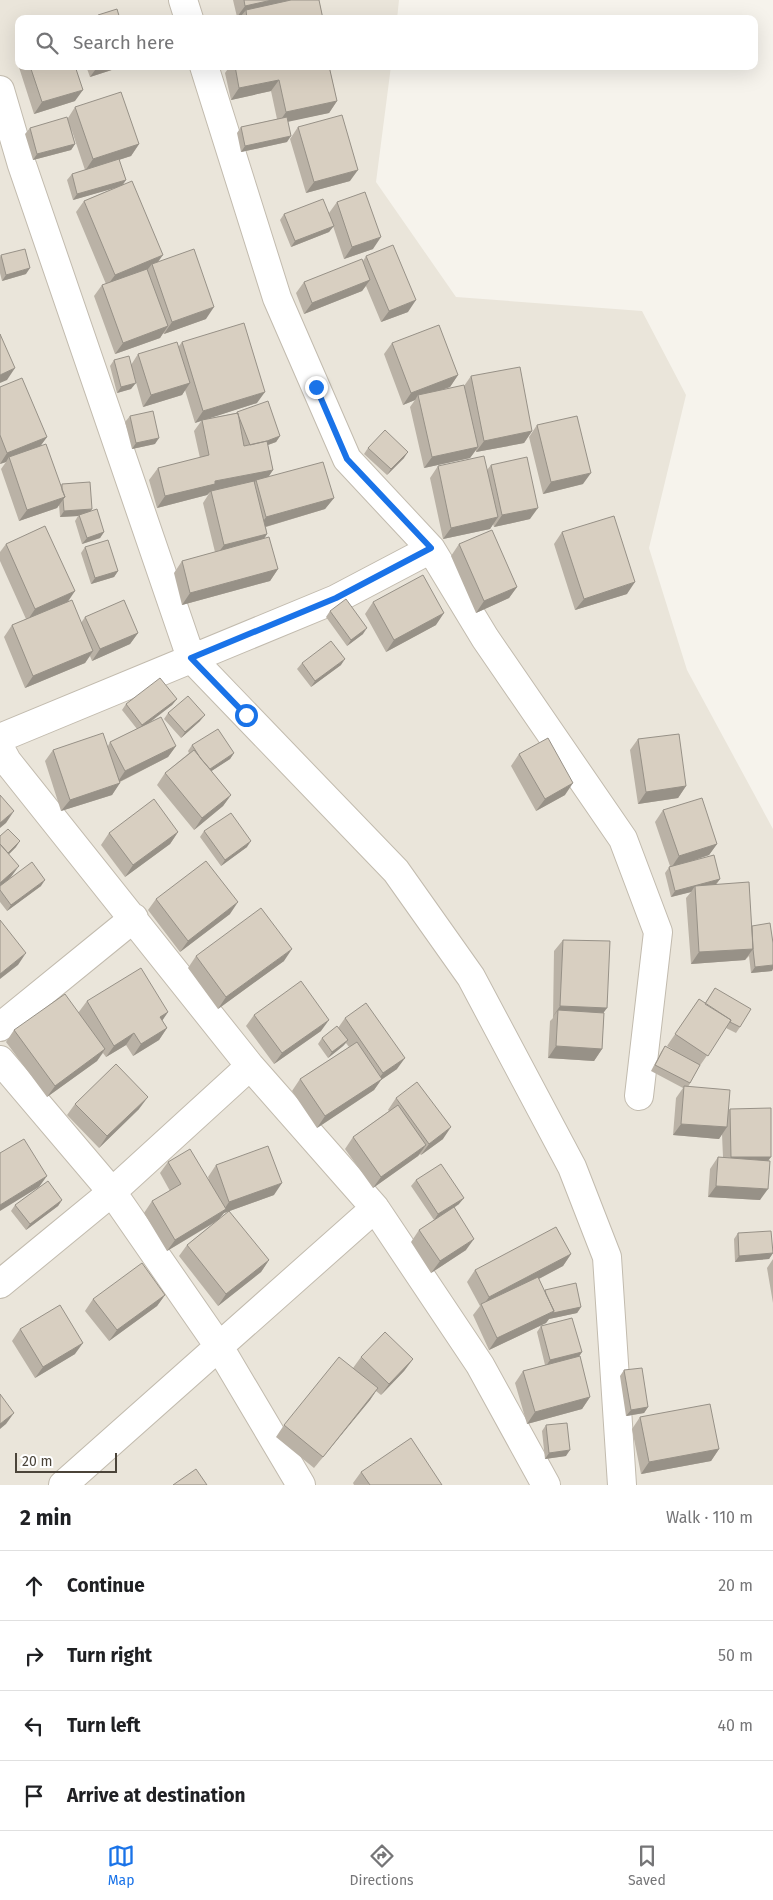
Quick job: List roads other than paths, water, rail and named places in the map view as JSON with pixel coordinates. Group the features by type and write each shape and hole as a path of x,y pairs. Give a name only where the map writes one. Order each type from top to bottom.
{"street":[{"path":"183,0 188,15"},
{"path":"205,70 276,298 347,459 431,548 485,638 624,840 658,932 639,1096"},
{"path":"0,90 25,175 191,658 396,871 471,978 572,1167 607,1257 622,1485"},
{"path":"0,738 336,598 431,548"},
{"path":"0,748 7,761 250,1066 375,1208 480,1365 546,1485"},
{"path":"0,1027 134,918"},
{"path":"0,1060 112,1192 218,1345 301,1485"},
{"path":"0,1284 112,1192 250,1066"},
{"path":"63,1485 218,1345 375,1208"}]}
